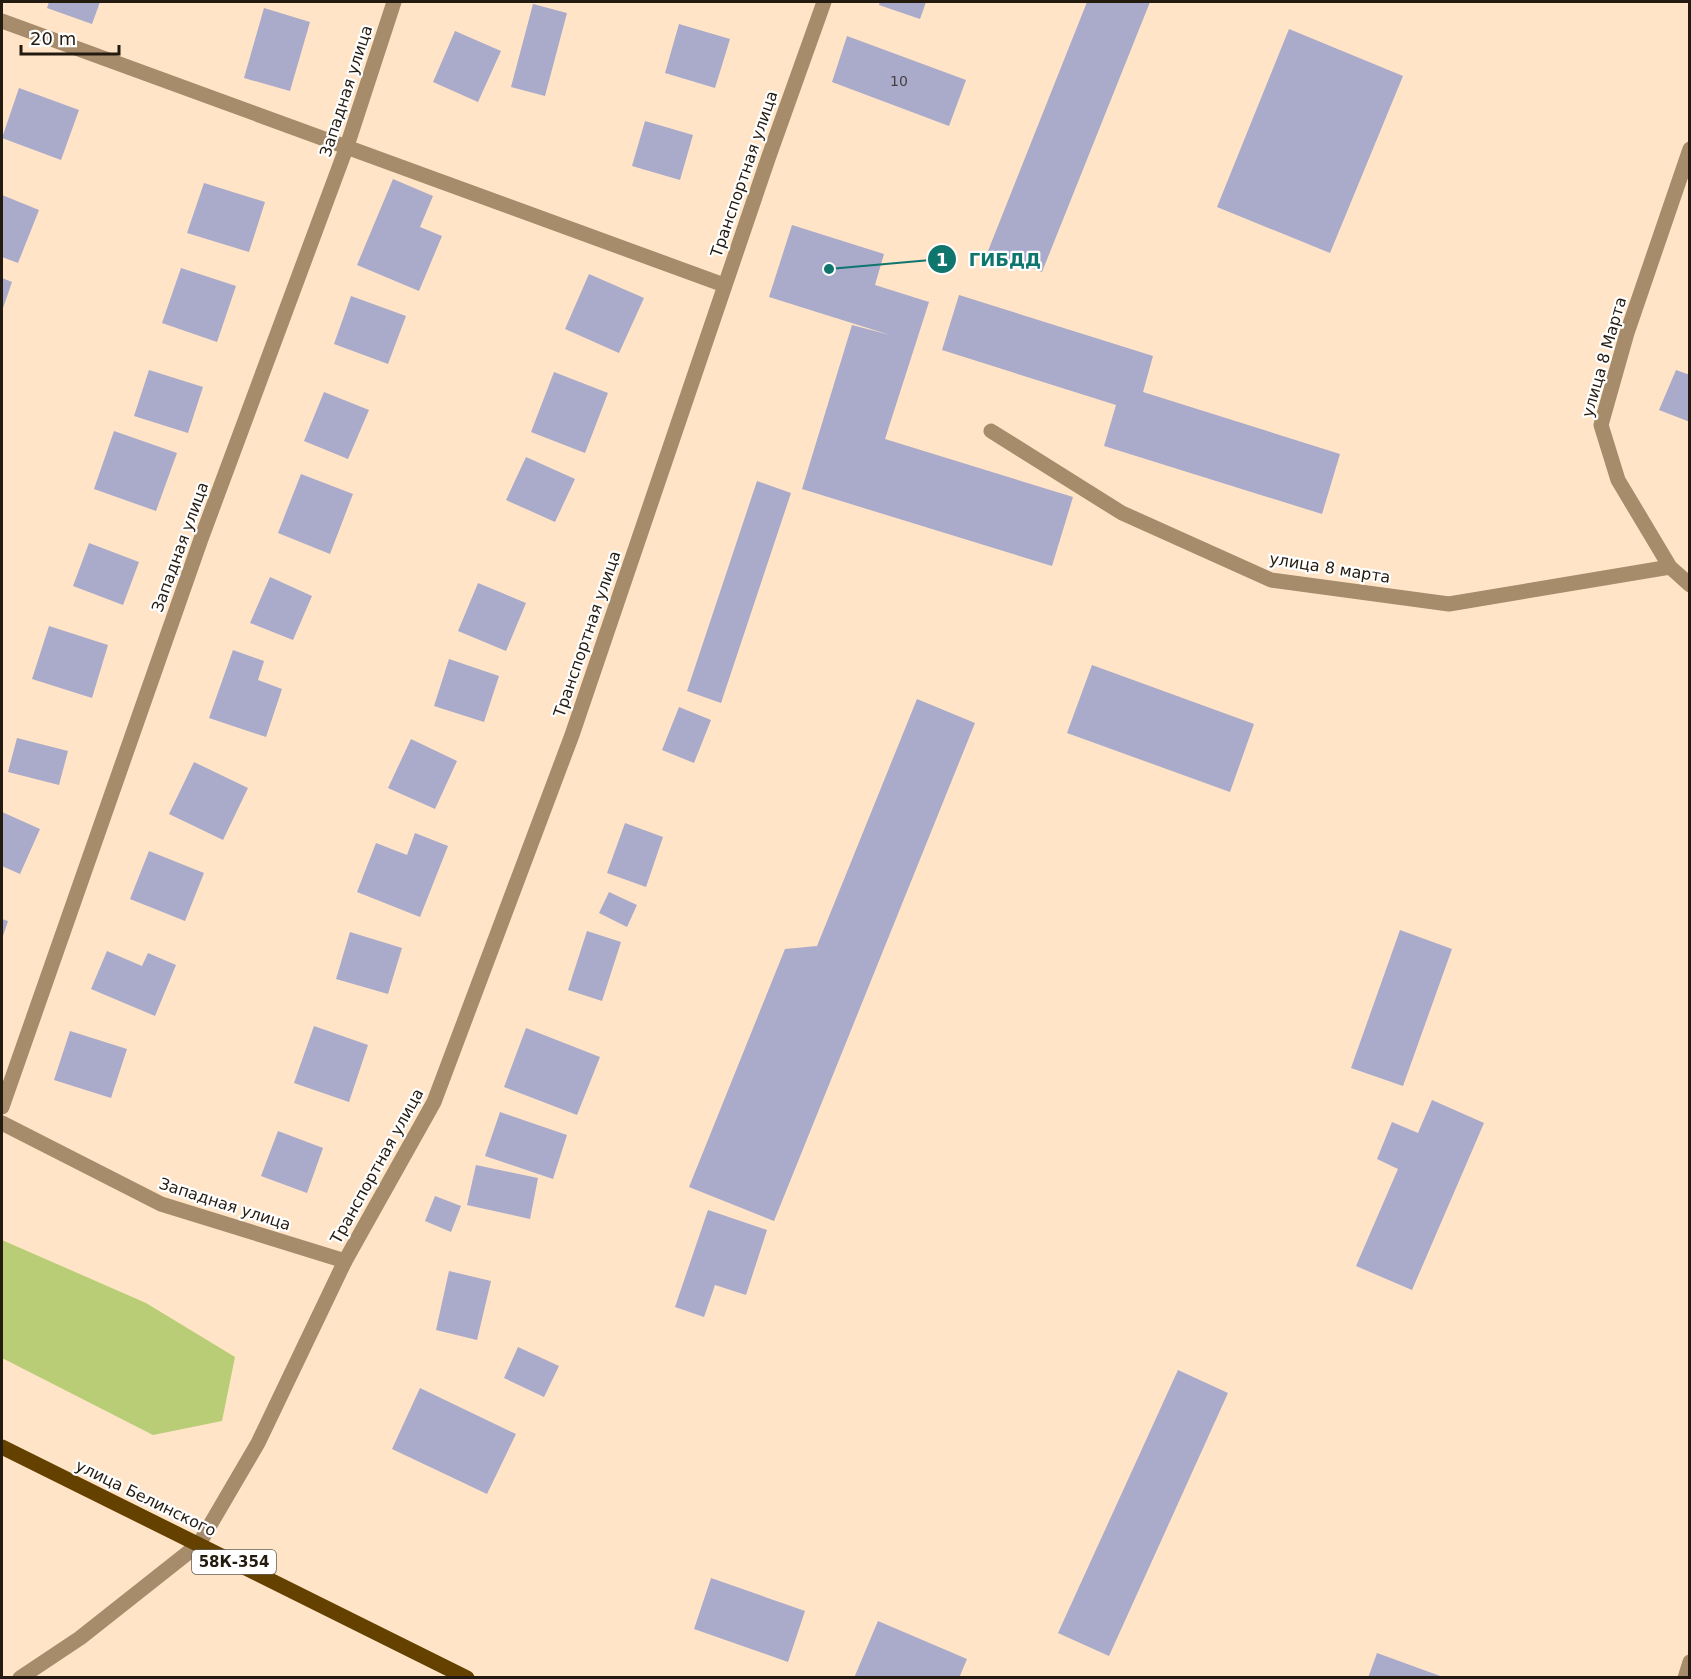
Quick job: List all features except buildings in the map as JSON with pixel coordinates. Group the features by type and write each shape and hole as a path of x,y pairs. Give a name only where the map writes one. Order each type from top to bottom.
{"main road":[{"name":"улица Белинского","path":"2,1447 467,1677"}],"street":[{"name":"Западная улица","path":"2,1107 201,538 347,146 394,2"},
{"name":"Транспортная улица","path":"199,1544 258,1443 345,1262 434,1102 572,735 724,285 824,2"},
{"path":"2,21 724,285"},
{"name":"улица 8 Марта","path":"1670,567 1618,480 1601,425 1628,333 1689,149"},
{"name":"улица 8 марта","path":"991,431 1122,513 1271,580 1449,604 1670,567"},
{"path":"1670,567 1689,585"},
{"name":"Западная улица","path":"2,1122 161,1204 345,1262"},
{"path":"20,1677 80,1638 199,1544"},
{"path":"1685,1677 1689,1662"}],"green space":[{"path":"2,1240 146,1303 235,1357 222,1421 153,1435 2,1358"}],"place":[{"name":"ГИБДД","path":"829,269"}]}
